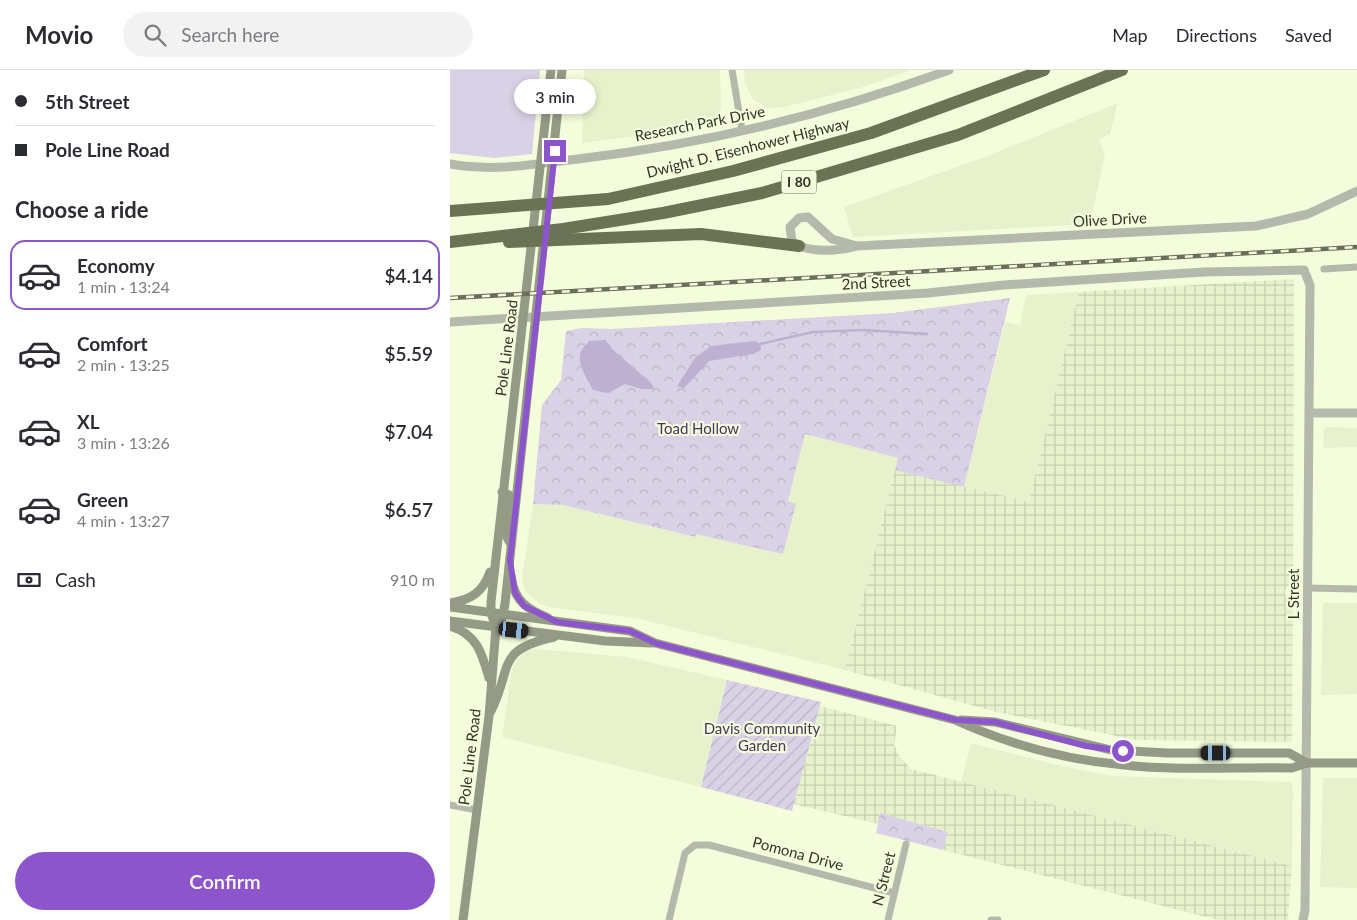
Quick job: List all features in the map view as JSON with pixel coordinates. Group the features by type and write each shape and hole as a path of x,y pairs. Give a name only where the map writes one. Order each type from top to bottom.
{"highway":[{"name":"Dwight D. Eisenhower Highway","path":"450,211 608,199 733,171 870,133 1044,70"},
{"name":"I 80","path":"456,241 564,229 663,213 762,193 958,136 1122,70"},
{"path":"456,241 523,243 701,234 799,246"}],"main road":[{"name":"Pole Line Road","path":"463,920 489,716 496,627 491,613 494,560 511,428 551,70"},
{"name":"Pole Line Road","path":"496,627 504,615 562,70"},
{"path":"502,492 509,495 506,537 512,544"},
{"path":"450,603 461,601 477,594 484,585 494,560"},
{"path":"510,560 512,584 520,603 557,622"},
{"path":"450,607 630,631 655,643 956,720 992,737 1107,763 1150,767 1292,768 1307,763 1357,763"},
{"path":"450,621 605,641 655,643"},
{"path":"450,626 471,637 478,645 491,685"},
{"path":"489,716 500,694 505,668 514,653 537,641 562,635"},
{"path":"956,720 995,722 1111,750 1168,753 1289,753 1307,763"}],"street":[{"path":"732,70 742,130"},
{"name":"Research Park Drive","path":"450,164 473,168 498,169 602,156 742,130 853,103 949,70"},
{"name":"Olive Drive","path":"857,246 832,239 813,220 804,217 795,220 790,230 792,241 799,246 846,249 857,246 1256,226 1308,214 1357,191"},
{"name":"2nd Street","path":"450,322 928,293 1004,285 1196,273 1296,268 1304,270"},
{"path":"1324,269 1357,268"},
{"name":"L Street","path":"1303,920 1307,763 1310,413 1310,285 1304,270"},
{"path":"1310,413 1357,413"},
{"path":"1308,588 1357,588"},
{"path":"450,806 478,810"},
{"name":"Pomona Drive","path":"669,920 685,853 695,844 709,845 894,893"},
{"name":"N Street","path":"888,920 906,844"}],"shaded area":[{"path":"584,70 720,70 721,108 717,115 702,127 582,143"},
{"path":"745,70 911,70 863,87 784,107 768,108 753,100 744,81"},
{"path":"1118,103 1110,134 1099,139 1105,155 1090,224 853,237 844,207 985,157"},
{"path":"1294,279 1293,584 1286,588 1285,593 1286,597 1293,601 1292,742 1137,740 996,712 845,670 895,470 1029,502 1079,292"},
{"path":"1079,292 1029,502 964,487 1005,322 1020,325 1026,295"},
{"path":"605,340 613,350 651,383 654,389 642,389 625,384 608,393 593,390 583,371 580,355 589,341"},
{"path":"755,341 760,344 761,350 753,354 709,361 684,388 677,386 695,358 711,346"},
{"path":"1326,427 1357,428 1357,447 1324,448 1323,431"},
{"path":"805,434 898,458 845,670 640,619 550,607 540,604 526,592 522,579 533,504 563,505 694,537 695,534 796,504 788,502"},
{"path":"1323,603 1357,603 1357,694 1321,695"},
{"path":"535,649 627,657 727,680 701,787 502,737 512,669 525,652"},
{"path":"820,706 897,726 894,744 899,756 911,769 1292,866 1288,920 1218,920 943,850 948,832 880,813 878,824 794,804"},
{"path":"971,743 1053,764 1112,776 1290,782 1293,787 1292,866 961,782"},
{"path":"1323,778 1357,778 1357,888 1320,887"}],"green space":[{"path":"450,70 540,70 532,154 494,158 450,153"},
{"name":"Toad Hollow","path":"1010,298 964,487 895,470 898,458 805,434 788,501 796,504 783,554 696,534 695,537 563,505 533,504 542,405 561,380 566,331 582,328 612,329 893,313"},
{"name":"Davis Community Garden","path":"727,680 821,702 792,811 701,787"},
{"path":"880,813 948,832 943,850 876,833"}],"waterway":[{"path":"760,344 813,332 863,330 927,334"}],"railway":[{"path":"450,298 1357,247"}],"route":[{"path":"555,151 510,560 512,584 520,603 534,612 557,622 630,631 655,643 956,720 995,722 1086,746 1123,751"}]}
